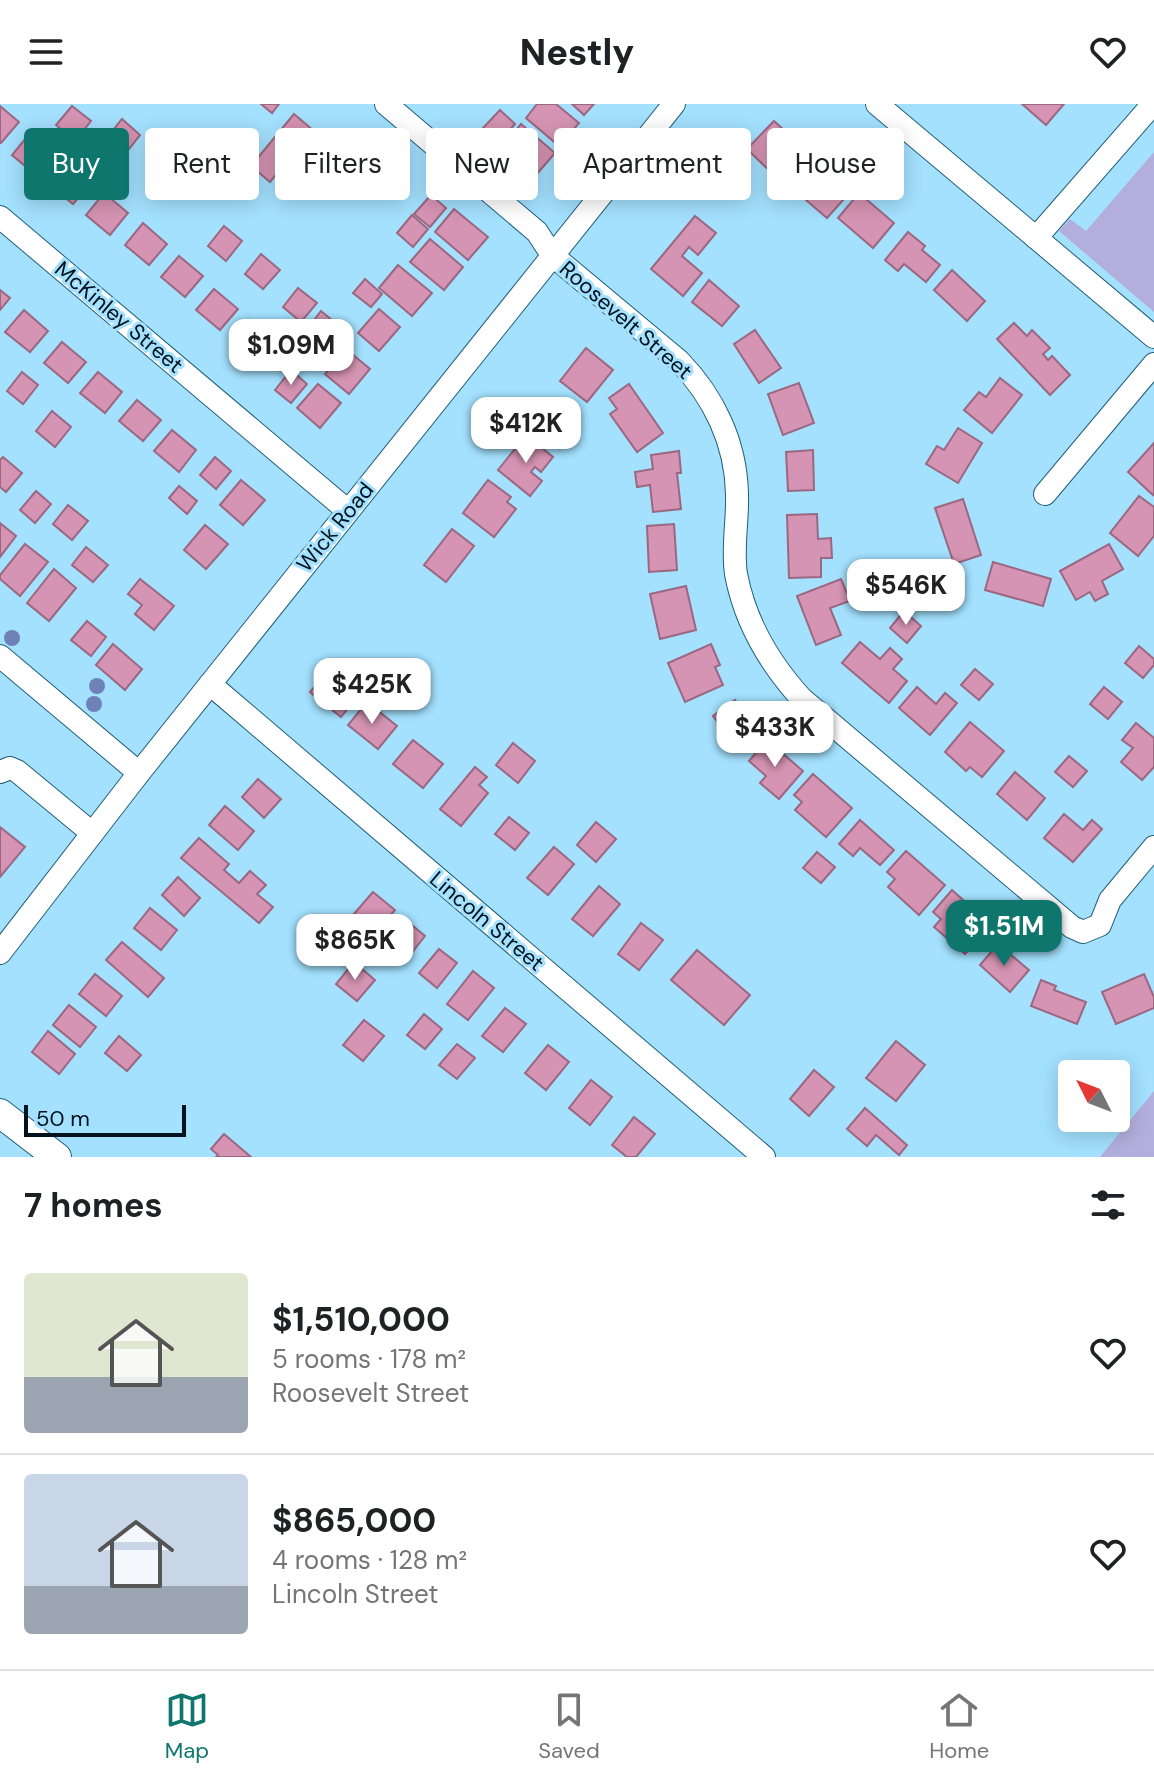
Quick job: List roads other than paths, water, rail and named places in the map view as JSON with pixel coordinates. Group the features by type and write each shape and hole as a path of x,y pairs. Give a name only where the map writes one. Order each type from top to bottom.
{"main road":[{"path":"0,1113 57,1157"}],"street":[{"name":"Roosevelt Street","path":"386,104 537,232 552,255 695,377 727,435 735,468 734,553 740,593 759,639 785,680 802,699 1072,927 1083,932 1100,925 1110,900 1154,847"},
{"name":"Wick Road","path":"0,953 139,773 674,104"},
{"path":"877,104 1154,337"},
{"path":"1036,238 1153,104"},
{"name":"McKinley Street","path":"0,217 348,511"},
{"path":"1045,494 1154,364"},
{"path":"0,656 139,773"},
{"name":"Lincoln Street","path":"210,684 764,1157"},
{"path":"0,772 10,768 17,771 92,833"}]}
